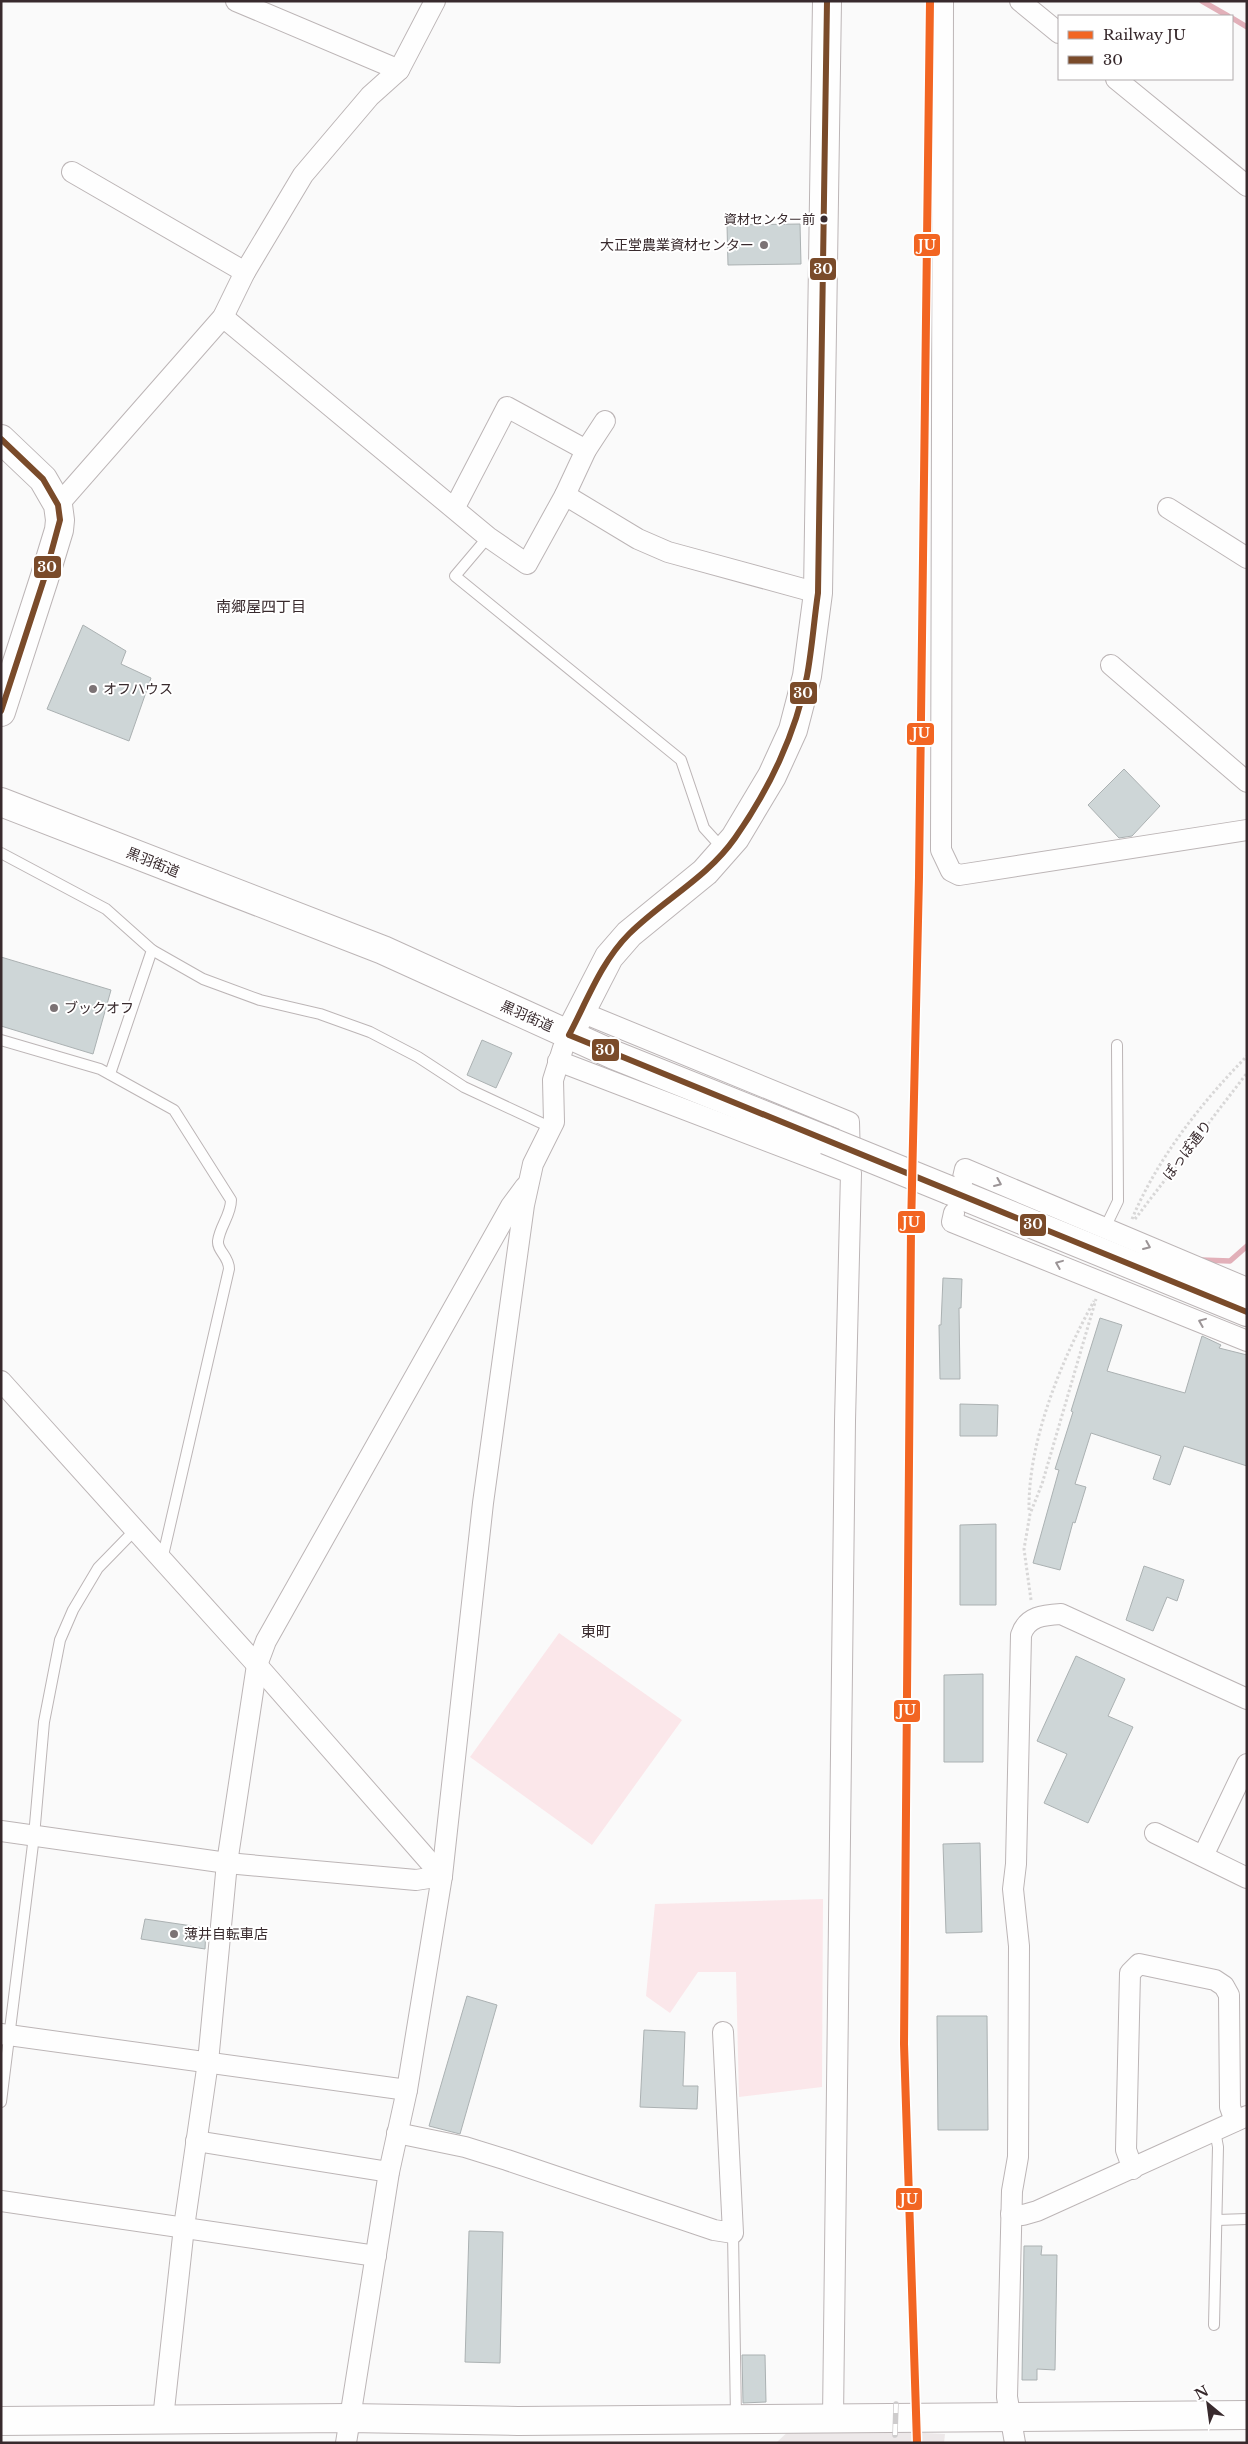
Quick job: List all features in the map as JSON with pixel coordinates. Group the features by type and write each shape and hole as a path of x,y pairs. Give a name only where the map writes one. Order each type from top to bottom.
{"street":[{"path":"236,1 399,70"},
{"path":"58,505 223,317 245,272 303,175 370,96 399,70 435,1"},
{"path":"347,2430 389,2172 406,2090 442,1876 483,1503 528,1184 533,1164 552,1128 553,1080 558,1061 609,957 629,934 705,872 735,838 772,776 793,730 807,676 818,593 827,1"},
{"path":"943,1 941,850 951,871 959,875 1247,830"},
{"path":"1020,1 1058,32"},
{"path":"1117,80 1247,186"},
{"path":"72,172 245,272"},
{"path":"223,317 455,507 488,537 527,564 565,494 586,450 604,420"},
{"path":"455,507 507,407 586,450"},
{"path":"1,439 43,479 58,505 59,530 1,712"},
{"path":"565,494 638,539 668,552 818,593"},
{"path":"1168,508 1247,558"},
{"path":"1110,665 1247,782"},
{"name":"黒羽街道","path":"1,802 575,1024 826,1140 955,1195 1247,1312"},
{"path":"575,1024 849,1122 850,1173 833,2419"},
{"path":"558,1061 850,1173"},
{"path":"1247,1288 965,1169 955,1195 952,1222 1247,1341"},
{"path":"163,2419 184,2227 208,2062 227,1863 257,1665 266,1642 444,1323 511,1206 528,1184"},
{"path":"1,1381 257,1665 442,1876"},
{"path":"1014,2430 1008,2397 1011,2214 1012,2191 1018,2157 1019,1946 1013,1889 1016,1864 1021,1635 1024,1626 1036,1617 1061,1614 1247,1699"},
{"path":"1203,1856 1247,1764"},
{"path":"1,1831 227,1863 416,1880 442,1876"},
{"path":"1155,1833 1247,1878"},
{"path":"1011,2214 1023,2216 1037,2211 1133,2169 1241,2118 1230,2106 1229,1995 1224,1986 1215,1980 1138,1964 1130,1973 1126,2150 1133,2169"},
{"path":"397,2133 465,2146 714,2230 733,2233 723,2032"},
{"path":"5,2034 406,2090"},
{"path":"196,2141 389,2172"},
{"path":"1,2201 376,2256"},
{"path":"1,2421 163,2419 347,2430 518,2421 748,2427 833,2419 1014,2430 1247,2414"}],"lane":[{"path":"488,537 455,576 681,760 704,828 724,851"},
{"path":"1,853 106,909 152,950 203,980 260,1000 320,1014 370,1032 418,1057 464,1087 552,1128"},
{"path":"110,1074 152,950"},
{"path":"1,1040 100,1069 174,1110 231,1200 231,1210 218,1240 219,1248 229,1261 230,1269 162,1560"},
{"path":"1105,1228 1118,1201 1117,1046"},
{"path":"1,2102 5,2034 34,1836 44,1722 60,1640 73,1610 98,1568 135,1530"},
{"path":"1214,2326 1218,2147 1215,2131"},
{"path":"1217,2220 1247,2219"},
{"path":"733,2233 748,2427"}],"path":[{"name":"ぽっぽ通り","path":"1247,1056 1225,1078 1168,1154 1146,1186 1128,1227 1247,1073"},
{"path":"1030,1514 1042,1484 1098,1294 1076,1333 1050,1402 1034,1455 1029,1484 1030,1514 1024,1549 1032,1604"}],"shaded area":[{"path":"559,1633 682,1720 592,1845 470,1757"},
{"path":"823,1899 822,2087 739,2097 736,1972 698,1972 670,2013 646,1996 655,1904"},
{"path":"792,2428 945,2434 944,2443 776,2443"}],"building":[{"name":"大正堂農業資材センター","path":"800,224 801,264 728,265 727,225"},
{"path":"83,625 126,651 121,664 151,678 129,741 47,709"},
{"path":"1124,769 1160,806 1132,836 1119,838 1088,805"},
{"name":"ブックオフ","path":"1,957 111,990 93,1054 1,1026"},
{"path":"482,1040 512,1053 496,1088 467,1075"},
{"path":"943,1278 962,1279 961,1308 959,1308 960,1379 940,1379 939,1325 941,1325"},
{"path":"1100,1318 1122,1325 1107,1371 1185,1393 1202,1336 1221,1345 1219,1348 1247,1355 1247,1466 1184,1446 1170,1485 1153,1479 1161,1456 1091,1433 1075,1484 1086,1487 1075,1523 1073,1522 1060,1570 1033,1563 1059,1470 1055,1469"},
{"path":"960,1404 998,1405 997,1436 960,1436"},
{"path":"996,1524 996,1605 960,1605 960,1525"},
{"path":"1144,1566 1184,1580 1177,1601 1167,1597 1153,1631 1126,1620"},
{"path":"1076,1656 1125,1679 1108,1716 1133,1727 1088,1823 1044,1803 1067,1754 1037,1741"},
{"path":"983,1674 983,1762 944,1762 944,1675"},
{"path":"980,1843 982,1932 946,1933 943,1844"},
{"name":"薄井自転車店","path":"145,1919 206,1928 205,1949 141,1939"},
{"path":"467,1996 497,2005 460,2134 429,2126"},
{"path":"937,2016 987,2016 988,2130 938,2130"},
{"path":"644,2030 685,2032 683,2086 698,2086 697,2109 640,2107"},
{"path":"469,2231 503,2232 500,2363 465,2362"},
{"path":"1024,2246 1042,2246 1041,2255 1057,2255 1055,2370 1037,2369 1037,2380 1022,2380"},
{"path":"742,2355 765,2355 766,2402 743,2403"}],"waterway":[{"path":"1202,1 1226,15"},
{"path":"1233,19 1247,27"},
{"path":"1201,1260 1230,1261 1247,1246"}],"railway":[{"path":"895,2435 896,2404"}],"rail line":[{"name":"JU","path":"917,2443 904,2044 911,1229 919,877 930,1"}],"transit line":[{"name":"30","path":"827,1 818,593 809,666 802,697 796,719 780,760 770,781 735,838 724,852 698,877 642,922 619,945 602,969 569,1035 1247,1312"},
{"name":"30","path":"1,439 43,479 58,505 60,520 44,579 1,711"}],"place":[{"name":"資材センター前","path":"824,219"},
{"name":"大正堂農業資材センター","path":"764,245"},
{"name":"オフハウス","path":"93,689"},
{"name":"ブックオフ","path":"54,1008"},
{"name":"薄井自転車店","path":"174,1934"}],"district":[{"name":"南郷屋四丁目","path":"261,606"},
{"name":"東町","path":"596,1631"}]}
